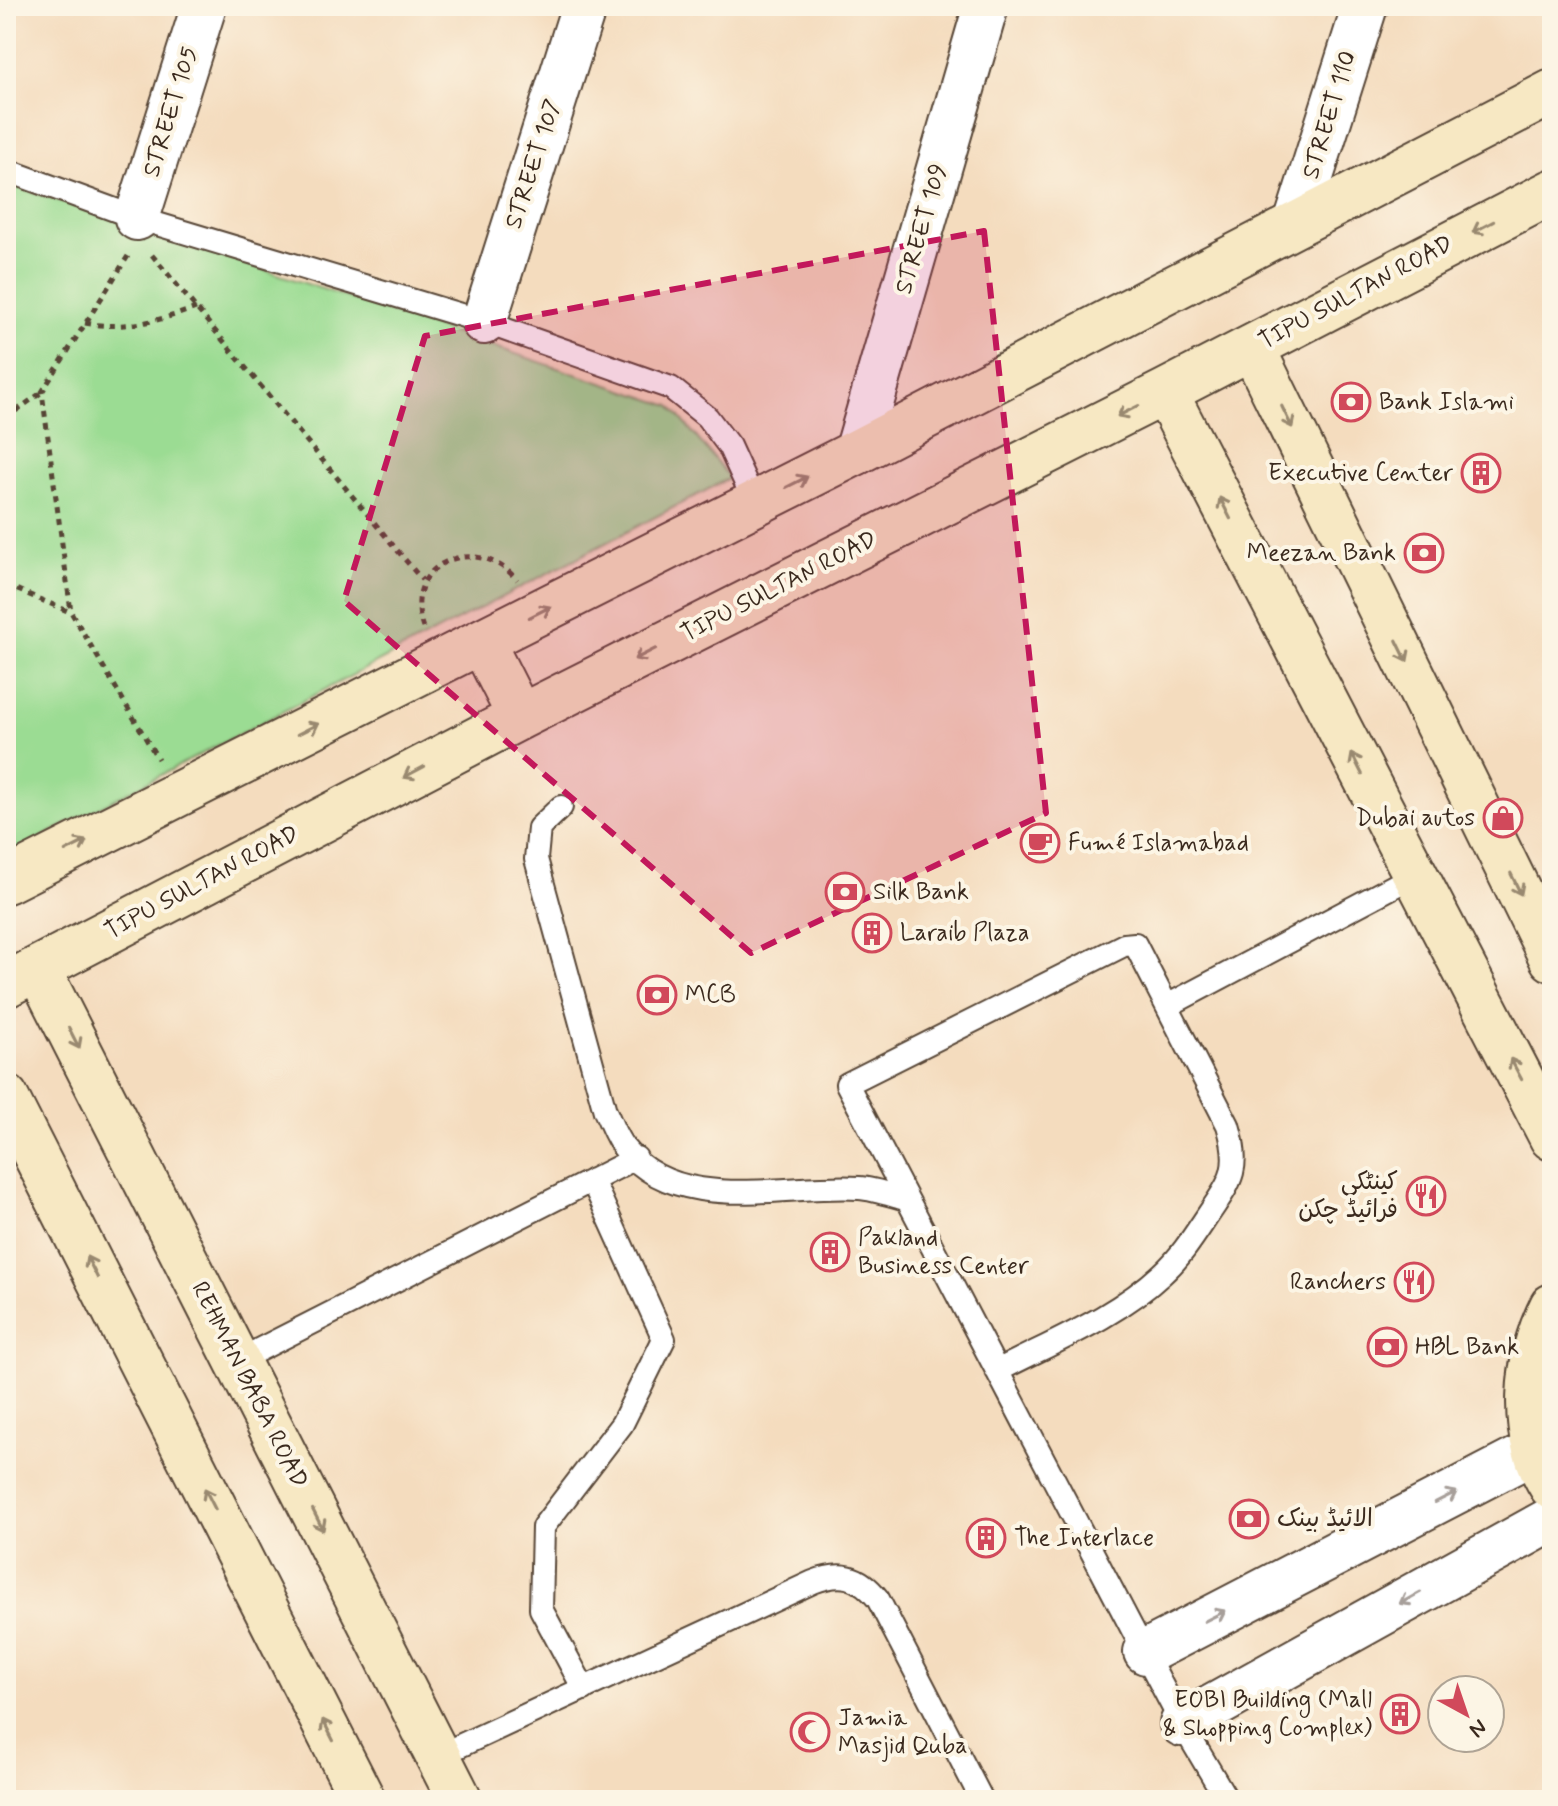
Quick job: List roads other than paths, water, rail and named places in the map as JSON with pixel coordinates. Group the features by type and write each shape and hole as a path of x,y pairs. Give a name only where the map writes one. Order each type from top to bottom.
{"street":[{"name":"STREET 105","path":"139,240 204,6"},
{"name":"STREET 107","path":"484,322 584,6"},
{"name":"STREET 109","path":"857,452 986,6"},
{"name":"STREET 110","path":"1296,224 1365,6"},
{"path":"6,881 857,452 1552,93"},
{"name":"TIPU SULTAN ROAD","path":"22,977 520,717 1165,392 1552,192"},
{"path":"1252,347 1552,959"},
{"path":"1165,392 1552,1138"},
{"path":"482,642 520,717"},
{"name":"REHMAN BABA ROAD","path":"22,977 237,1361 460,1800"},
{"path":"6,1097 363,1800"},
{"path":"1146,1652 1544,1469 1528,1393 1537,1336 1552,1306"},
{"path":"1182,1724 1552,1519"}],"lane":[{"path":"6,170 139,240 484,322 671,388 707,417 729,446 755,503"},
{"path":"561,807 539,828 536,859 605,1111 625,1149 653,1172 692,1187 731,1192 860,1188 906,1199"},
{"path":"1169,1005 1415,875"},
{"path":"997,1371 1125,1303 1162,1274 1183,1251 1232,1179 1236,1151 1228,1125 1135,944 1124,945 851,1080 847,1090 1182,1724 1227,1800"},
{"path":"237,1361 636,1158"},
{"path":"584,1689 541,1609 543,1527 622,1424 664,1339 592,1180"},
{"path":"438,1756 813,1582 832,1575 848,1575 867,1585 878,1599 982,1800"}],"place":[{"name":"Bank Islami","path":"1351,402"},
{"name":"Executive Center","path":"1481,473"},
{"name":"Meezan Bank","path":"1424,553"},
{"name":"Dubai autos","path":"1503,818"},
{"name":"Fumé Islamabad","path":"1040,843"},
{"name":"Silk Bank","path":"845,892"},
{"name":"Laraib Plaza","path":"872,933"},
{"name":"MCB","path":"657,995"},
{"name":"کینٹکی فرائیڈ چکن","path":"1426,1196"},
{"name":"Pakland Business Center","path":"830,1252"},
{"name":"Ranchers","path":"1414,1282"},
{"name":"HBL Bank","path":"1387,1347"},
{"name":"الائیڈ بینک","path":"1249,1519"},
{"name":"The Interlace","path":"986,1538"},
{"name":"EOBI Building (Mall & Shopping Complex)","path":"1400,1714"},
{"name":"Jamia Masjid Quba","path":"810,1732"}]}
